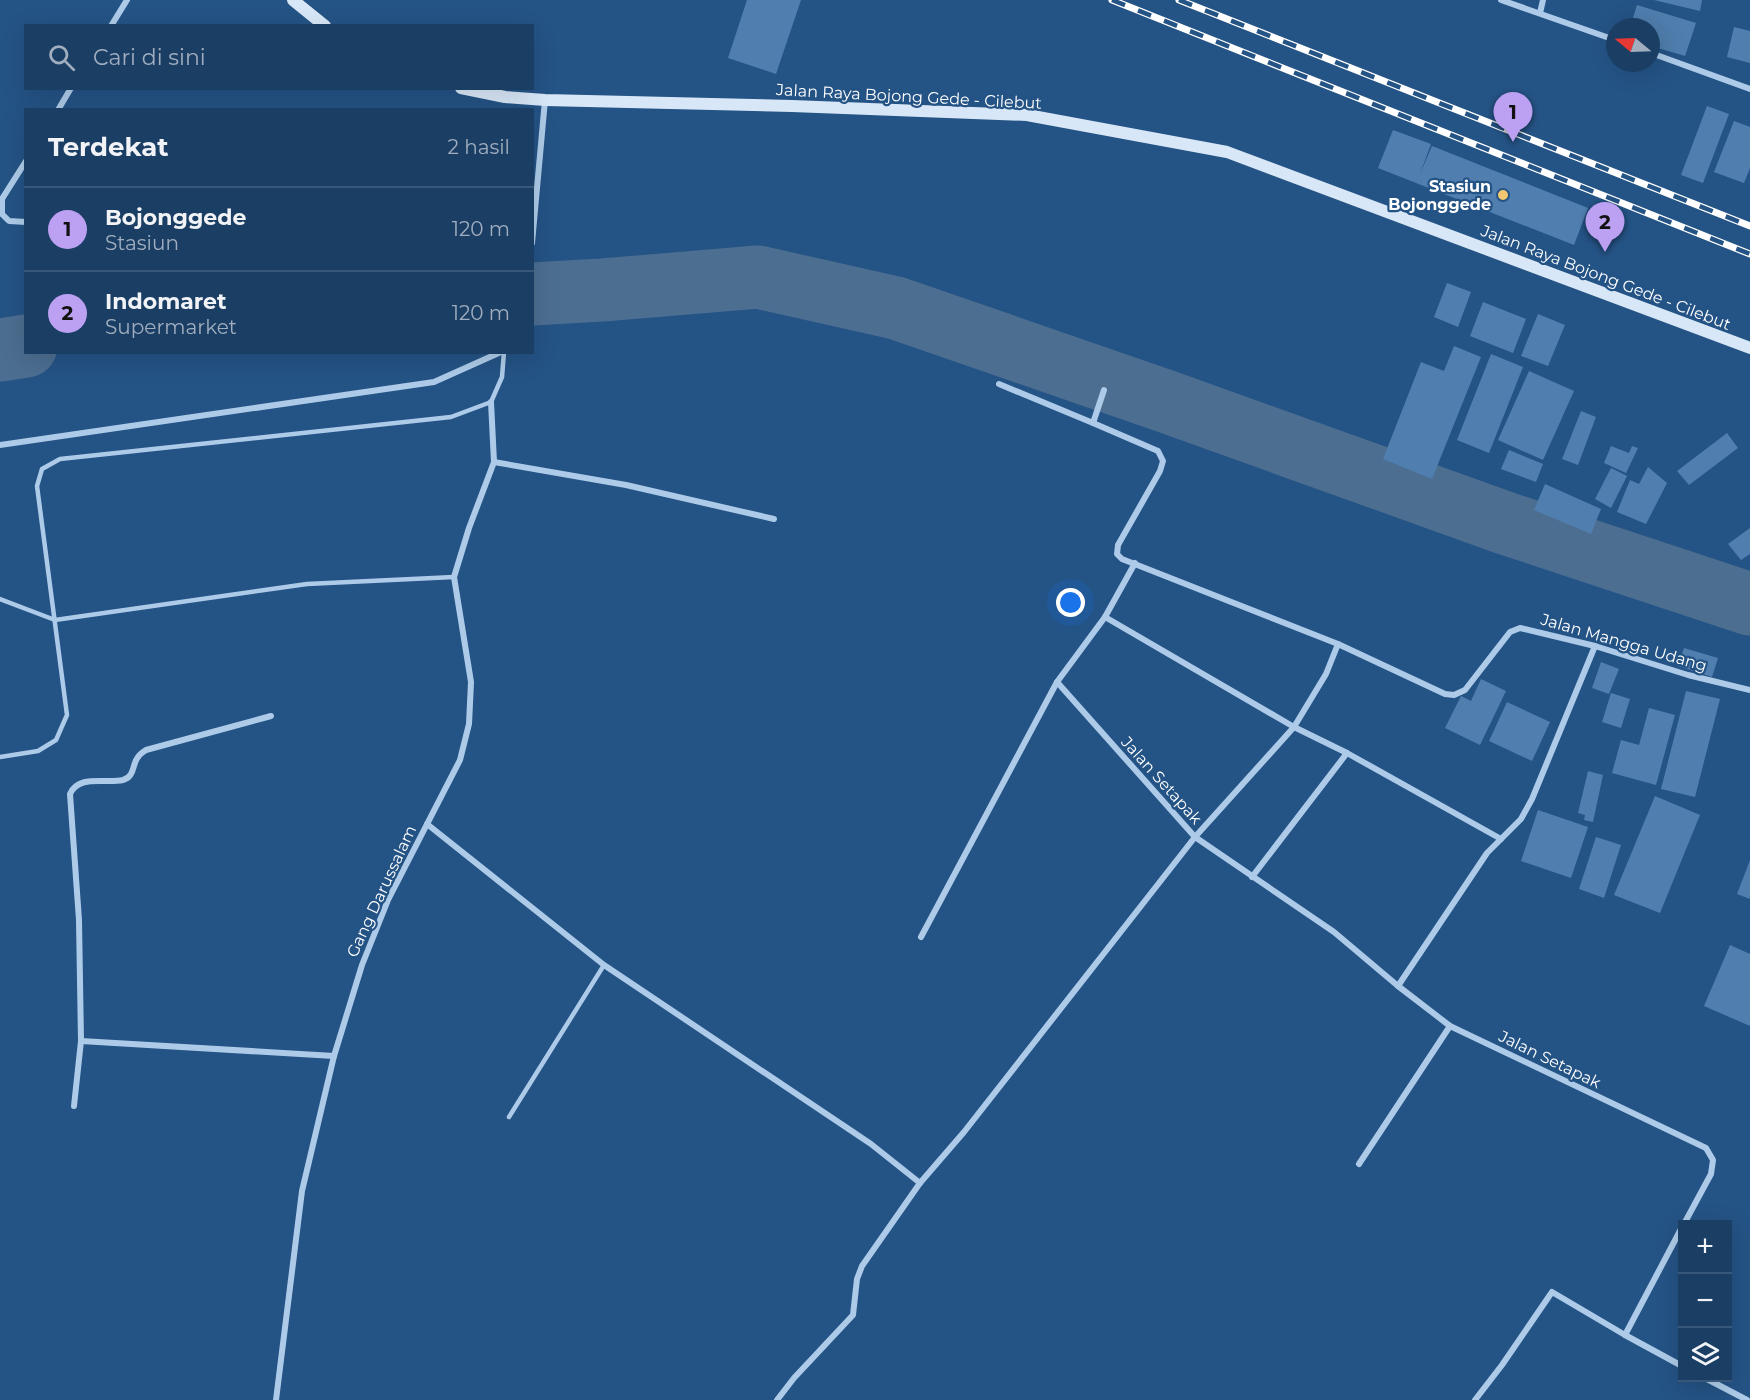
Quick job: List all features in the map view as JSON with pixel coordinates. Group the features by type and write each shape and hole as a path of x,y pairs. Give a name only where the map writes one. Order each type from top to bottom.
{"main road":[{"path":"293,0 323,24"},
{"name":"Jalan Raya Bojong Gede - Cilebut","path":"471,90 505,97 545,100 1027,115 1227,152 1750,348"}],"street":[{"path":"112,24 128,0"},
{"path":"1501,0 1606,37"},
{"path":"1539,13 1543,0"},
{"path":"1660,56 1750,89"},
{"path":"59,108 70,90"},
{"path":"534,221 545,100"},
{"path":"24,164 2,199 2,214 9,220 24,222"},
{"path":"0,445 434,382 498,354"},
{"path":"777,1400 794,1378 849,1321 855,1309 857,1279 862,1266 920,1183 964,1132 1195,837 1294,727 1326,674 1338,644 1122,559 1117,554 1118,545 1160,471 1163,461 1158,451 999,384"},
{"path":"1093,423 1104,390"},
{"name":"Gang Darussalam","path":"276,1400 302,1191 334,1056 362,964 388,900 460,760 469,724 471,682 454,577 469,528 494,462 491,402"},
{"path":"494,462 626,485 774,519"},
{"path":"921,937 1057,682 1104,617 1136,563"},
{"path":"1104,617 1294,727 1347,753 1501,838"},
{"name":"Jalan Mangga Udang","path":"1338,644 1445,694 1454,695 1465,690 1510,632 1520,628 1595,646 1688,675 1750,690"},
{"path":"1398,986 1487,852 1521,819 1532,799 1595,646"},
{"name":"Jalan Setapak","path":"1057,682 1195,837 1334,932 1450,1026 1706,1148 1713,1160 1711,1174 1686,1220"},
{"path":"74,1106 81,1041 79,920 70,794 73,787 80,783 125,780 132,774 137,757 146,750 271,716"},
{"path":"1252,877 1347,753"},
{"path":"427,824 604,965 872,1144 920,1183"},
{"path":"1359,1164 1450,1026"},
{"path":"81,1041 334,1056"},
{"name":"Jalan Setapak","path":"1625,1335 1678,1235"},
{"path":"1475,1400 1552,1292 1678,1363"},
{"path":"1714,1382 1748,1400"}],"lane":[{"path":"0,757 38,751 56,740 68,715 37,486 42,469 60,459 451,417 491,402 502,376 503,354"},
{"path":"0,599 55,620 307,584 454,577"},
{"path":"509,1117 604,965"}],"building":[{"path":"747,0 801,0 776,74 728,58"},
{"path":"1654,0 1702,0 1700,11"},
{"path":"1637,5 1696,23 1685,56 1660,49 1660,18 1633,18"},
{"path":"1734,27 1750,31 1750,63 1727,57"},
{"path":"1707,106 1729,114 1703,183 1681,175"},
{"path":"1734,121 1750,127 1750,168 1744,183 1714,172"},
{"name":"Stasiun Bojonggede","path":"1393,130 1431,144 1420,174 1432,146 1588,208 1574,245 1378,168"},
{"path":"1447,283 1471,292 1458,327 1434,317"},
{"path":"1483,302 1526,319 1513,353 1470,336"},
{"path":"1538,314 1565,325 1548,366 1521,356"},
{"path":"1454,346 1481,357 1432,479 1383,459 1421,362 1444,371"},
{"path":"1491,354 1523,367 1489,453 1457,440"},
{"path":"1529,371 1574,391 1543,460 1498,440"},
{"path":"1581,411 1596,417 1578,465 1562,459"},
{"path":"1727,433 1738,448 1689,485 1677,471"},
{"path":"1611,446 1629,453 1632,446 1638,448 1626,473 1604,463"},
{"path":"1509,450 1543,464 1536,482 1501,469"},
{"path":"1648,467 1667,483 1646,524 1617,512 1630,480 1639,484"},
{"path":"1611,468 1627,476 1611,508 1595,499"},
{"path":"1545,484 1601,509 1591,534 1534,510"},
{"path":"1750,528 1750,554 1741,560 1728,544"},
{"path":"1684,648 1718,658 1712,677 1678,666"},
{"path":"1601,662 1619,669 1609,694 1592,688"},
{"path":"1481,679 1506,691 1480,745 1445,728 1461,696 1471,701"},
{"path":"1686,691 1720,699 1695,797 1661,789"},
{"path":"1611,693 1630,699 1621,728 1602,722"},
{"path":"1507,702 1550,722 1532,761 1489,741"},
{"path":"1649,708 1675,715 1656,785 1612,773 1621,740 1639,745"},
{"path":"1588,771 1603,775 1593,822 1584,820 1585,815 1578,813"},
{"path":"1655,796 1700,815 1660,913 1614,895"},
{"path":"1538,810 1588,827 1571,878 1521,861"},
{"path":"1596,837 1621,845 1604,898 1579,889"},
{"path":"1750,860 1750,899 1737,894"},
{"path":"1730,945 1750,954 1750,1026 1704,1006"}],"waterway":[{"path":"534,294 758,277 896,308 1165,401 1505,523 1750,604"},
{"path":"0,350 24,346"}],"railway":[{"path":"1112,0 1750,254"},
{"path":"1179,0 1750,226"}],"place":[{"name":"Bojonggede","path":"1513,142"},
{"name":"Stasiun Bojonggede","path":"1503,195"},
{"name":"Indomaret","path":"1605,252"}]}
